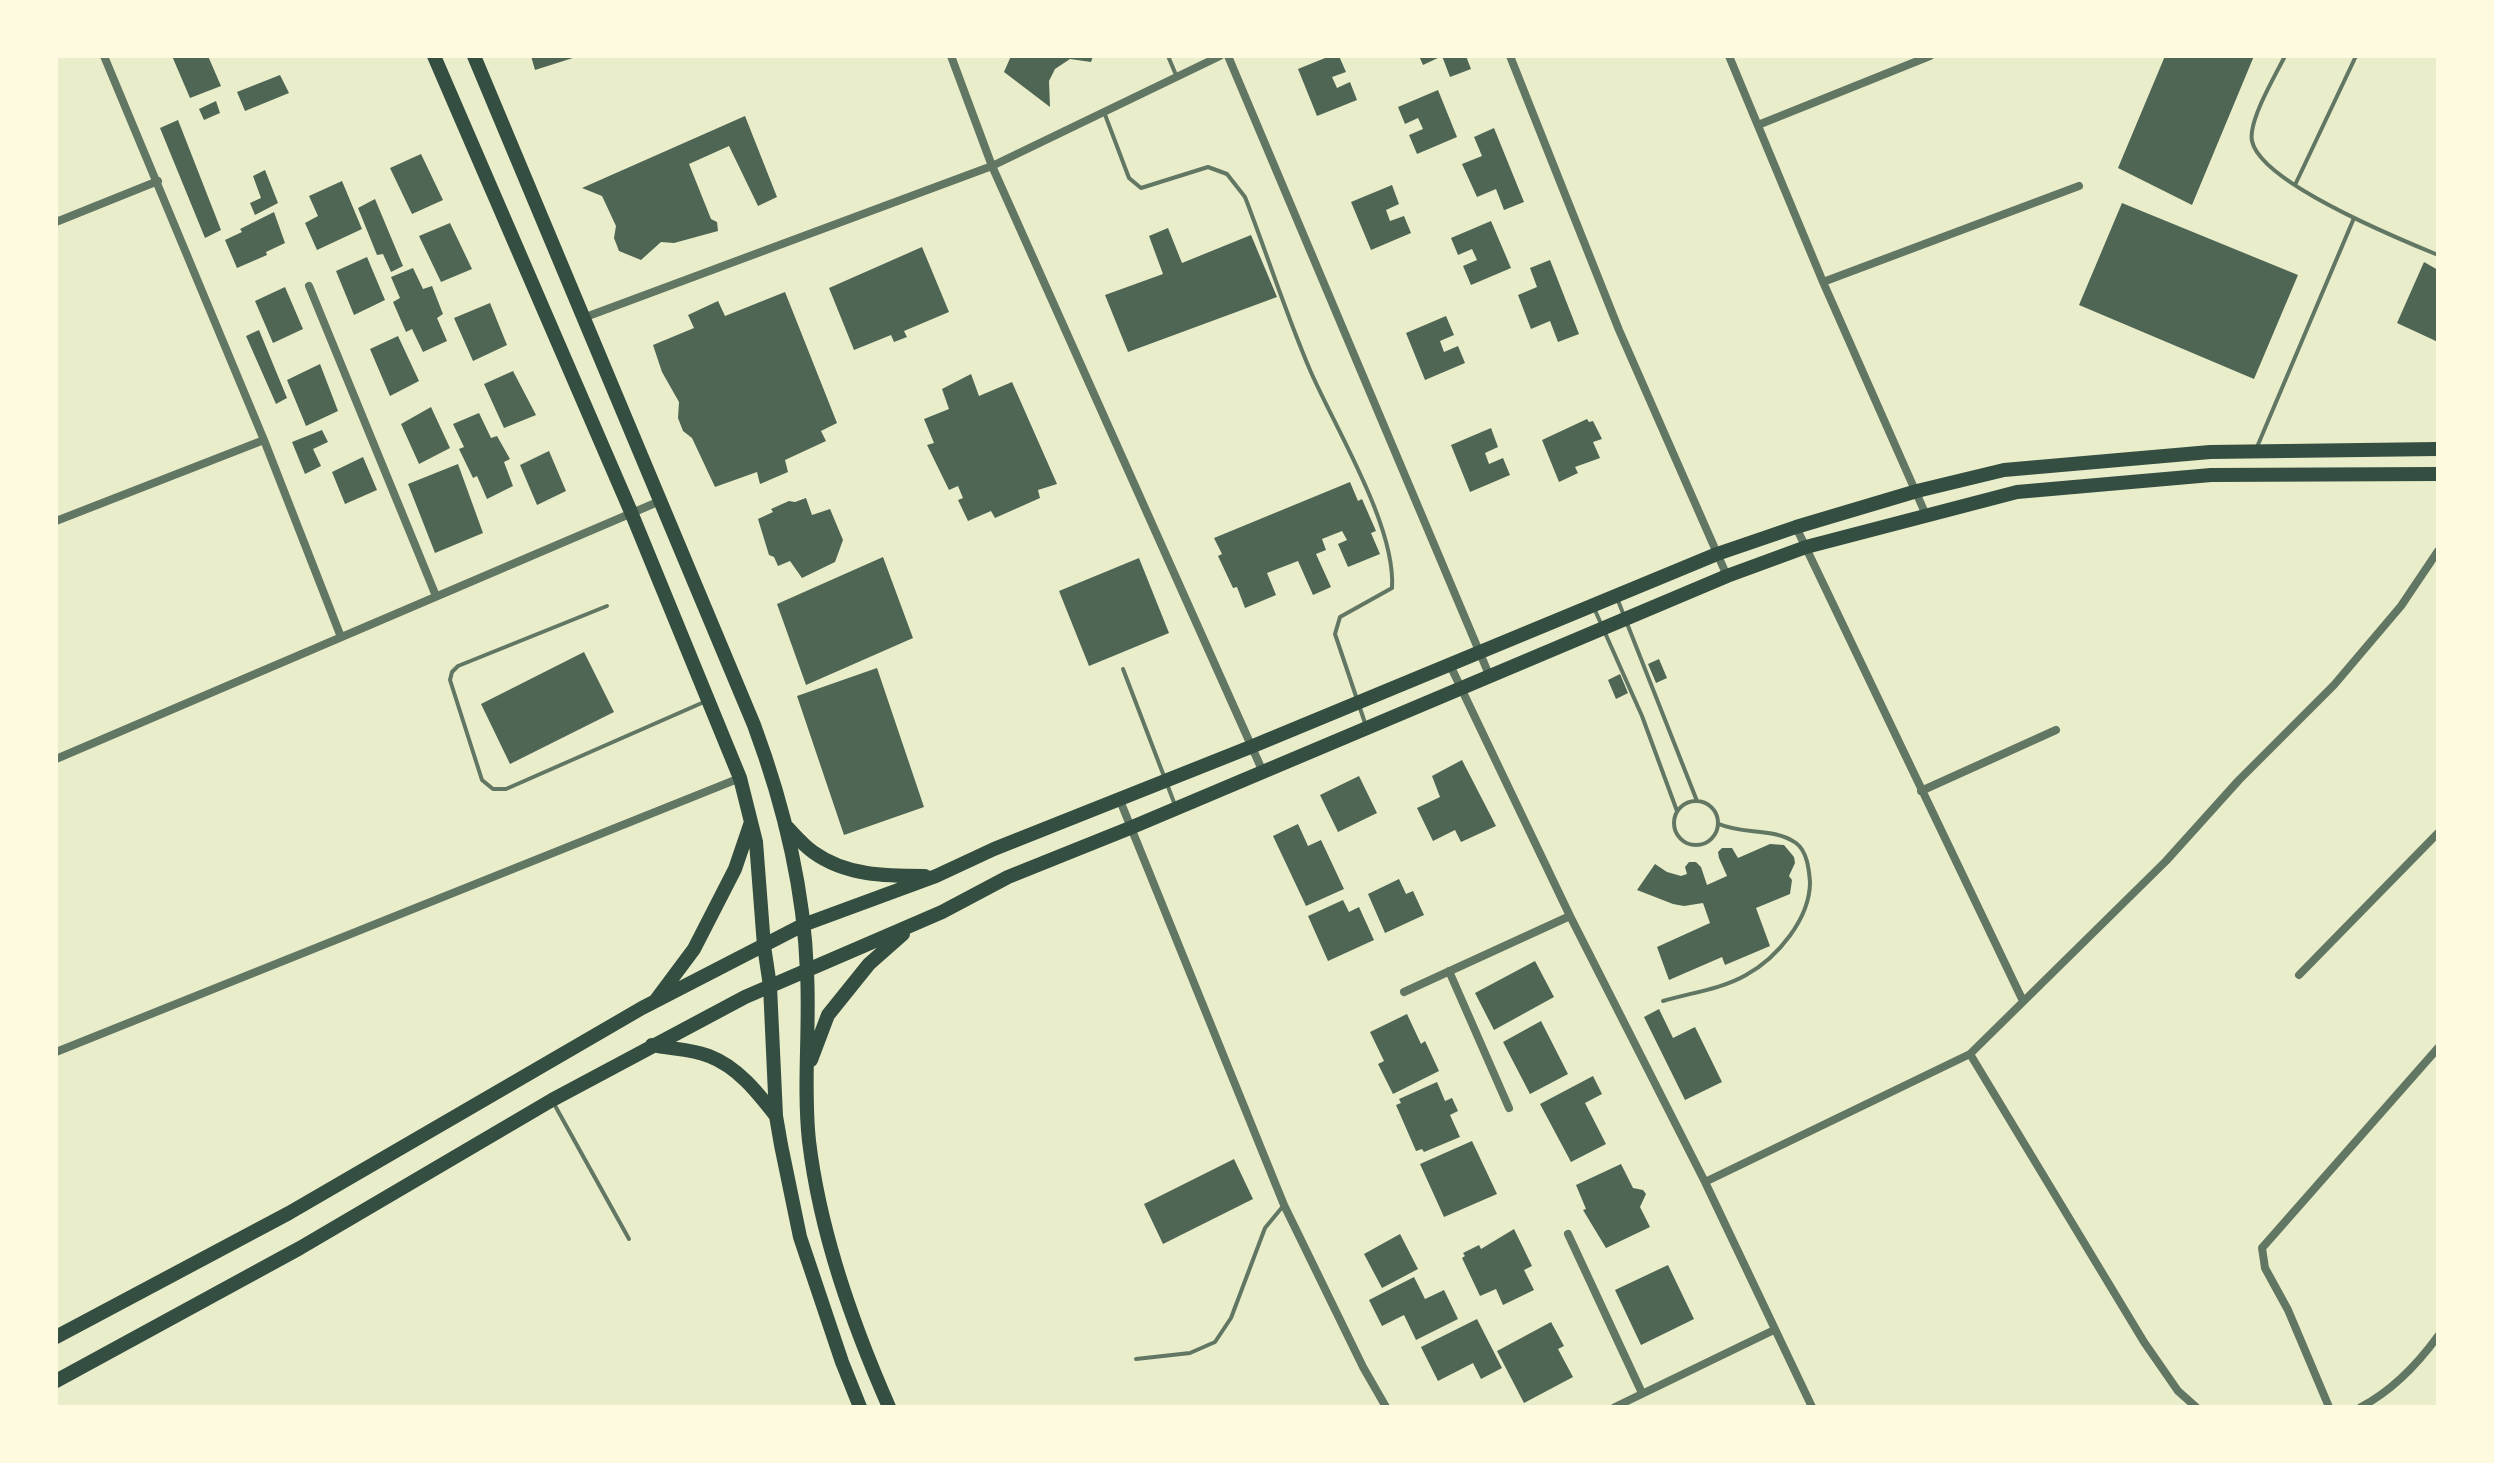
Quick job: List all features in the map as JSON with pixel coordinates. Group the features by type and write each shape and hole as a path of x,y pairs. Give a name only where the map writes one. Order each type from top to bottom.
{"main road":[{"path":"434,56 631,512 740,778 756,842 770,986 776,1116 800,1237 860,1407"},
{"path":"474,56 754,725 775,782 803,925 807,971 809,1141 826,1232 865,1353 889,1407"},
{"path":"56,1337 289,1213 654,1002 803,925 936,876 994,849 1253,746 1717,554 1917,491 2004,470 2210,452 2438,449"},
{"path":"56,1381 300,1248 552,1100 745,997 914,923 1008,877 1727,576 1806,547 2017,492 2211,475 2438,474"},
{"path":"654,1002 694,949 735,869 751,821"},
{"path":"785,825 812,852 837,866 874,876 936,876"},
{"path":"808,1068 828,1015 869,964 914,923"},
{"path":"651,1045 708,1055 719,1061 754,1088 776,1116"}],"street":[{"path":"104,56 264,440 341,637"},
{"path":"951,56 992,166 1263,772"},
{"path":"583,318 992,166 1220,56"},
{"path":"1228,56 1490,677"},
{"path":"1510,56 1619,330 1727,576"},
{"path":"1729,56 1823,282 1926,515"},
{"path":"1758,125 1930,56"},
{"path":"56,222 158,181"},
{"path":"1823,282 2079,186"},
{"path":"309,286 436,596"},
{"path":"57,517 264,440"},
{"path":"56,759 660,501"},
{"path":"1796,527 2023,1001"},
{"path":"1705,1182 1970,1054 2166,861 2239,780 2334,685 2401,606 2438,551"},
{"path":"1450,665 1570,916 1705,1182 1812,1407"},
{"path":"1921,791 2056,730"},
{"path":"56,1052 740,778"},
{"path":"1119,798 1284,1205 1363,1367 1386,1407"},
{"path":"2299,975 2438,833"},
{"path":"1404,992 1570,916"},
{"path":"1449,971 1509,1108"},
{"path":"2329,1407 2288,1310 2265,1268 2262,1248 2438,1048"},
{"path":"1970,1054 2144,1342 2178,1391 2196,1407"},
{"path":"1568,1234 1642,1393"},
{"path":"1615,1407 1631,1403 1642,1393 1774,1330"},
{"path":"2361,1407 2387,1393 2438,1336"}],"lane":[{"path":"1168,56 1177,77"},
{"path":"2285,56 2253,124 2252,140 2257,152 2273,172 2295,185 2354,218 2438,255"},
{"path":"2295,185 2356,56"},
{"path":"1104,112 1129,178 1141,188 1208,167 1227,174 1245,197 1310,369 1373,503 1393,570 1392,588 1340,617 1335,634 1367,728"},
{"path":"2250,474 2255,451 2354,218"},
{"path":"1616,596 1697,801"},
{"path":"607,606 458,666 452,672 450,680 482,780 493,789 506,789 708,700"},
{"path":"1593,606 1642,716 1677,811"},
{"path":"1123,669 1176,807"},
{"path":"1697,801 1715,811 1719,824 1713,838 1707,843 1693,846 1680,839 1674,818 1686,803 1697,801"},
{"path":"1663,1001 1745,976 1773,955 1798,923 1810,892 1809,866 1798,844 1779,834 1733,831 1719,824"},
{"path":"552,1100 629,1239"},
{"path":"1136,1359 1190,1353 1215,1342 1231,1318 1265,1228 1284,1205"}],"building":[{"path":"172,56 208,56 221,86 190,98"},
{"path":"531,56 576,56 576,57 535,70"},
{"path":"1011,56 1093,56 1091,62 1070,59 1055,69 1049,81 1050,107 1004,72"},
{"path":"1330,56 1339,56 1346,72 1332,77 1337,88 1350,82 1357,100 1317,116 1298,69"},
{"path":"1419,56 1442,56 1423,65"},
{"path":"1442,56 1466,56 1471,69 1450,77"},
{"path":"2165,56 2254,56 2192,205 2118,168"},
{"path":"280,75 289,93 245,111 237,92"},
{"path":"1438,90 1457,137 1417,154 1409,135 1423,129 1418,118 1405,124 1398,107"},
{"path":"216,101 220,113 204,120 199,109"},
{"path":"745,116 777,197 758,206 729,146 689,164 711,219 717,222 718,231 674,243 661,242 641,260 619,251 614,238 616,226 602,196 582,188"},
{"path":"178,120 221,230 205,238 160,128"},
{"path":"1494,128 1524,202 1504,210 1496,189 1477,197 1462,164 1482,156 1474,137"},
{"path":"421,154 443,200 412,214 390,168"},
{"path":"265,170 278,203 255,215 250,203 261,198 253,176"},
{"path":"342,181 362,229 317,250 305,223 318,216 309,196"},
{"path":"1392,185 1399,204 1386,210 1390,221 1404,216 1411,233 1371,250 1351,202"},
{"path":"375,199 403,266 391,272 383,254 377,255 358,208"},
{"path":"2122,203 2298,275 2254,379 2079,305"},
{"path":"274,212 285,243 237,268 225,240"},
{"path":"1491,221 1511,268 1471,285 1463,266 1477,260 1472,249 1458,255 1451,238"},
{"path":"450,223 472,269 441,282 419,236"},
{"path":"1168,228 1182,263 1251,235 1277,297 1128,352 1105,295 1163,274 1149,236"},
{"path":"922,247 949,312 904,331 907,337 894,342 891,335 854,350 829,288"},
{"path":"367,257 385,300 354,315 336,271"},
{"path":"1550,260 1579,334 1558,342 1550,321 1531,329 1518,295 1537,287 1530,268"},
{"path":"2424,262 2438,270 2438,342 2397,323"},
{"path":"413,268 423,289 432,286 443,314 437,318 447,341 423,352 412,329 406,332 393,302 400,298 391,277"},
{"path":"285,287 303,329 273,343 255,301"},
{"path":"785,292 837,423 821,431 826,441 785,460 788,472 760,484 757,472 715,487 692,438 683,431 678,418 679,402 662,372 653,345 694,328 688,315 718,301 725,316"},
{"path":"490,303 507,345 473,361 454,318"},
{"path":"1446,316 1454,335 1440,341 1444,352 1458,346 1465,363 1425,380 1406,333"},
{"path":"259,330 287,398 276,404 246,336"},
{"path":"398,336 419,381 390,396 370,349"},
{"path":"320,364 338,411 306,426 287,380"},
{"path":"513,371 536,415 504,428 484,384"},
{"path":"971,374 979,396 1012,382 1057,484 1038,490 1040,498 995,518 991,511 968,521 958,500 963,498 958,486 949,490 927,445 934,443 924,419 949,409 942,389"},
{"path":"431,407 450,448 419,464 401,424"},
{"path":"479,413 491,438 497,436 510,459 504,462 513,486 487,499 477,476 473,478 459,449 464,447 453,424"},
{"path":"1587,419 1593,421 1602,439 1593,442 1600,458 1575,467 1578,473 1559,482 1542,440"},
{"path":"1491,428 1498,447 1485,453 1489,464 1503,458 1510,475 1470,492 1451,445"},
{"path":"322,430 328,442 313,449 321,466 305,474 292,442"},
{"path":"549,451 566,491 537,505 520,465"},
{"path":"363,457 377,490 345,504 332,472"},
{"path":"458,464 483,533 435,553 408,484"},
{"path":"1350,482 1358,501 1362,499 1376,531 1371,533 1380,554 1348,567 1338,544 1347,540 1342,531 1322,539 1326,550 1316,554 1331,587 1313,595 1298,561 1267,573 1276,595 1245,608 1237,587 1233,588 1218,556 1222,554 1214,538"},
{"path":"806,498 812,515 830,509 843,540 835,562 802,578 790,561 778,566 774,557 769,555 758,519 789,501"},
{"path":"883,557 913,638 806,685 777,604"},
{"path":"1139,558 1169,633 1089,666 1059,591"},
{"path":"584,652 614,712 510,764 481,704"},
{"path":"1659,659 1667,678 1656,683 1648,664"},
{"path":"877,668 924,807 844,835 797,696"},
{"path":"1620,674 1628,693 1616,699 1608,680"},
{"path":"1462,760 1496,826 1461,842 1455,830 1433,841 1417,808 1440,797 1432,776"},
{"path":"1359,776 1377,813 1338,832 1320,795"},
{"path":"1298,824 1308,846 1321,840 1344,889 1306,906 1273,836"},
{"path":"1770,844 1784,845 1795,863 1789,876 1792,880 1790,894 1756,908 1770,946 1725,965 1722,957 1669,980 1657,947 1710,923 1703,903 1673,904 1637,890 1655,864 1681,876 1687,874 1685,867 1689,862 1696,862 1707,885 1727,876 1719,858 1718,852 1722,848 1732,848 1738,858"},
{"path":"1399,879 1406,894 1413,891 1424,915 1385,933 1368,894"},
{"path":"1343,900 1349,912 1359,907 1374,940 1328,961 1308,916"},
{"path":"1535,961 1554,997 1494,1030 1475,993"},
{"path":"1659,1009 1673,1038 1695,1027 1722,1082 1685,1100 1644,1017"},
{"path":"1407,1014 1421,1044 1425,1041 1439,1071 1393,1094 1378,1064 1384,1061 1370,1032"},
{"path":"1541,1021 1568,1074 1530,1094 1503,1042"},
{"path":"1593,1076 1602,1094 1585,1103 1606,1144 1571,1162 1540,1104"},
{"path":"1437,1082 1445,1101 1452,1098 1458,1111 1450,1115 1460,1137 1424,1152 1422,1149 1416,1151 1396,1105 1401,1103 1399,1099"},
{"path":"1472,1141 1497,1194 1444,1217 1420,1164"},
{"path":"1234,1159 1253,1199 1163,1244 1144,1204"},
{"path":"1621,1164 1633,1188 1646,1194 1640,1207 1650,1227 1606,1248 1583,1210 1586,1209 1576,1185"},
{"path":"1514,1229 1532,1266 1524,1270 1534,1290 1503,1305 1496,1289 1480,1296 1462,1258 1465,1256 1463,1253 1479,1245 1481,1249"},
{"path":"1400,1234 1418,1269 1382,1288 1364,1254"},
{"path":"1668,1265 1694,1319 1641,1345 1615,1290"},
{"path":"1414,1277 1425,1299 1444,1290 1458,1319 1416,1340 1404,1315 1382,1326 1369,1300"},
{"path":"1477,1319 1502,1368 1481,1379 1473,1363 1438,1381 1421,1347"},
{"path":"1551,1322 1564,1346 1558,1349 1573,1377 1524,1403 1497,1351"}]}
